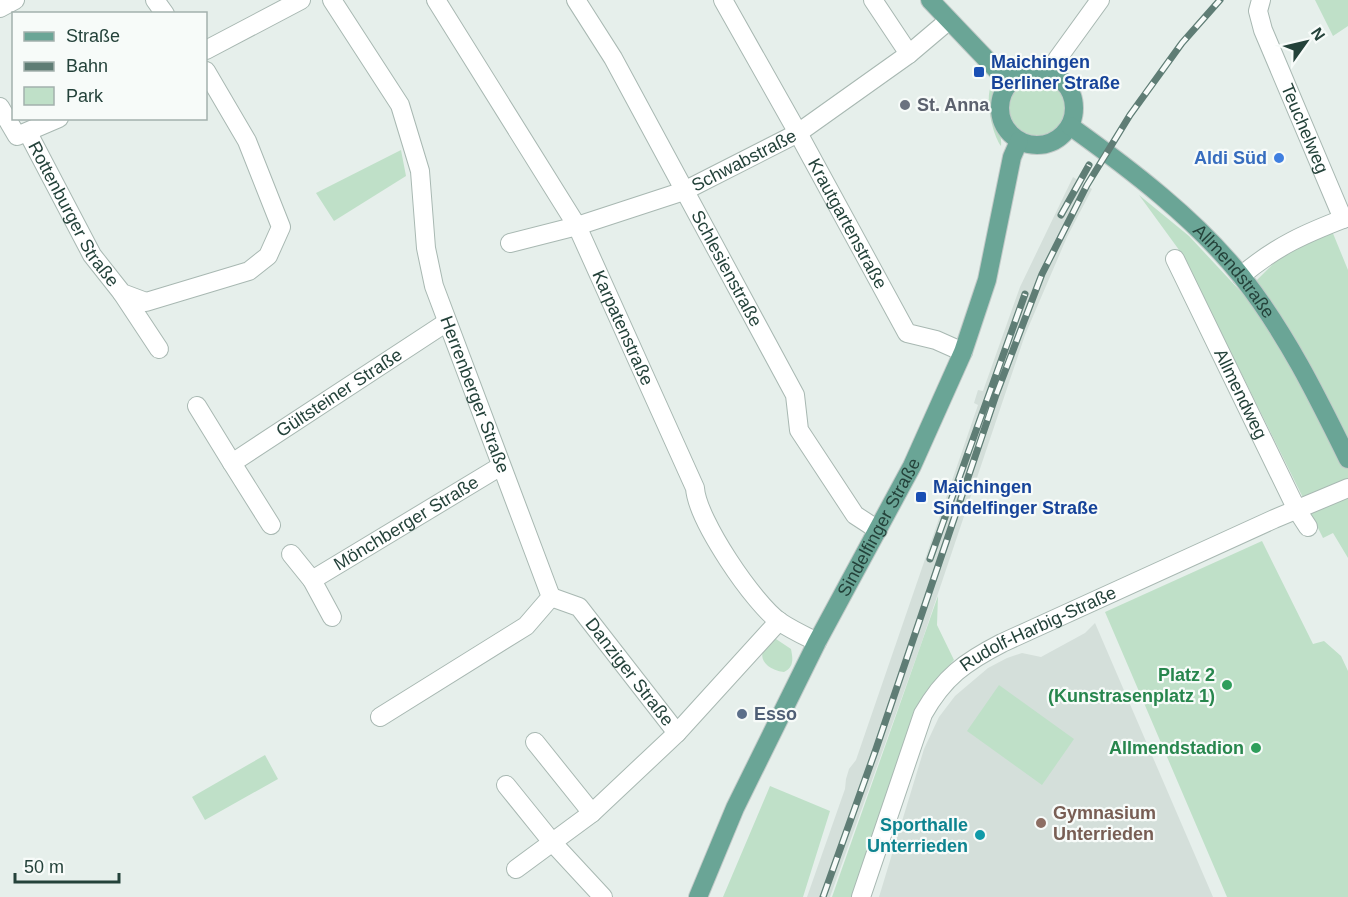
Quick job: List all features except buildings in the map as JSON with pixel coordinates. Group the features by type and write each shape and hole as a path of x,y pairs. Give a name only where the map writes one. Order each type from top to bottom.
{"main road":[{"path":"930,0 1009,83"},
{"path":"1033,71 1050,74 1067,86 1072,95 1074,106 1070,126 1064,134 1048,144 1038,146 1019,141 1010,134 1000,114 1003,92 1016,77 1033,71"},
{"name":"Allmendstraße","path":"1070,126 1131,172 1193,225 1241,276 1287,341 1348,459"},
{"name":"Sindelfinger Straße","path":"698,897 735,808 816,642 912,466 963,352 987,280 1012,157 1019,141"}],"street":[{"path":"0,8 15,0"},
{"path":"207,49 301,0"},
{"name":"Herrenberger Straße","path":"332,0 399,105 420,171 426,248 434,286 551,597"},
{"name":"Karpatenstraße","path":"436,0 577,226 695,488 696,500 724,552 750,591 779,621 816,642"},
{"name":"Schlesienstraße","path":"576,0 613,58 795,396 799,430 855,515 878,530"},
{"name":"Krautgartenstraße","path":"723,0 907,333 936,340 963,352"},
{"path":"873,0 909,54"},
{"path":"1050,74 1058,58 1100,0"},
{"name":"Teuchelweg","path":"1260,2 1259,20 1346,218"},
{"name":"Schwabstraße","path":"510,243 577,226 684,191 798,133 909,54 948,21"},
{"name":"Rottenburger Straße","path":"122,293 146,302 249,271 268,256 281,227 247,141 207,73"},
{"name":"Rottenburger Straße","path":"0,107 22,134 92,255 122,293 159,349"},
{"path":"22,134 54,120"},
{"path":"1241,276 1262,258 1283,245 1346,218"},
{"name":"Allmendweg","path":"1174,259 1297,510 1308,527"},
{"name":"Gültsteiner Straße","path":"232,463 447,322"},
{"path":"197,406 271,525"},
{"name":"Mönchberger Straße","path":"312,580 501,466"},
{"name":"Rudolf-Harbig-Straße","path":"861,897 923,714 933,696 949,676 972,659 1002,643 1348,488"},
{"path":"291,554 312,580 332,617"},
{"path":"380,717 526,626 551,597"},
{"name":"Danziger Straße","path":"551,597 579,607 677,733"},
{"name":"Danziger Straße","path":"516,869 592,813 677,733 779,621"},
{"path":"535,741 592,813"},
{"path":"506,785 552,842 603,897"}],"shaded area":[{"path":"1073,177 1092,189 1067,237 1025,335 920,647 830,897 807,897 845,789 849,769 856,760 978,405 974,403 978,390 983,391 1020,287"},
{"name":"Gymnasium Unterrieden","path":"1095,623 1213,897 879,897 924,749 939,717 955,696 988,668 1007,658 1022,653 1041,657 1085,633"}],"green space":[{"path":"1315,0 1348,0 1348,26 1333,36"},
{"path":"1031,80 1043,80 1053,84 1061,92 1065,108 1061,124 1053,132 1043,136 1031,136 1021,132 1013,124 1009,114 1009,102 1013,92 1021,84"},
{"path":"992,84 1001,146 990,115 989,97"},
{"path":"401,150 406,176 334,221 316,193"},
{"path":"1139,195 1189,236 1243,294 1281,256 1332,231 1348,270 1348,558 1333,533 1323,538 1182,254"},
{"name":"Allmendstadion","path":"1262,541 1313,644 1324,641 1341,656 1348,671 1348,897 1227,897 1105,612"},
{"path":"938,596 937,625 954,660 927,690 911,730 857,897 832,897"},
{"path":"776,639 791,649 792,662 790,668 784,672 770,667 763,658 764,648"},
{"path":"999,685 1074,739 1042,785 967,731"},
{"path":"265,755 278,779 205,820 192,797"},
{"path":"770,786 830,811 803,897 723,897"}],"railway":[{"path":"823,897 876,749 996,395 1042,274 1087,185 1130,115 1182,43 1220,0"},
{"path":"1061,215 1089,165"},
{"path":"930,559 1025,294"}],"place":[{"name":"Maichingen Berliner Straße","path":"979,72"},
{"name":"St. Anna","path":"905,105"},
{"name":"Aldi Süd","path":"1279,158"},
{"name":"Maichingen Sindelfinger Straße","path":"921,497"},
{"name":"Platz 2 (Kunstrasenplatz 1)","path":"1227,685"},
{"name":"Esso","path":"742,714"},
{"name":"Allmendstadion","path":"1256,748"},
{"name":"Gymnasium Unterrieden","path":"1041,823"},
{"name":"Sporthalle Unterrieden","path":"980,835"}]}
